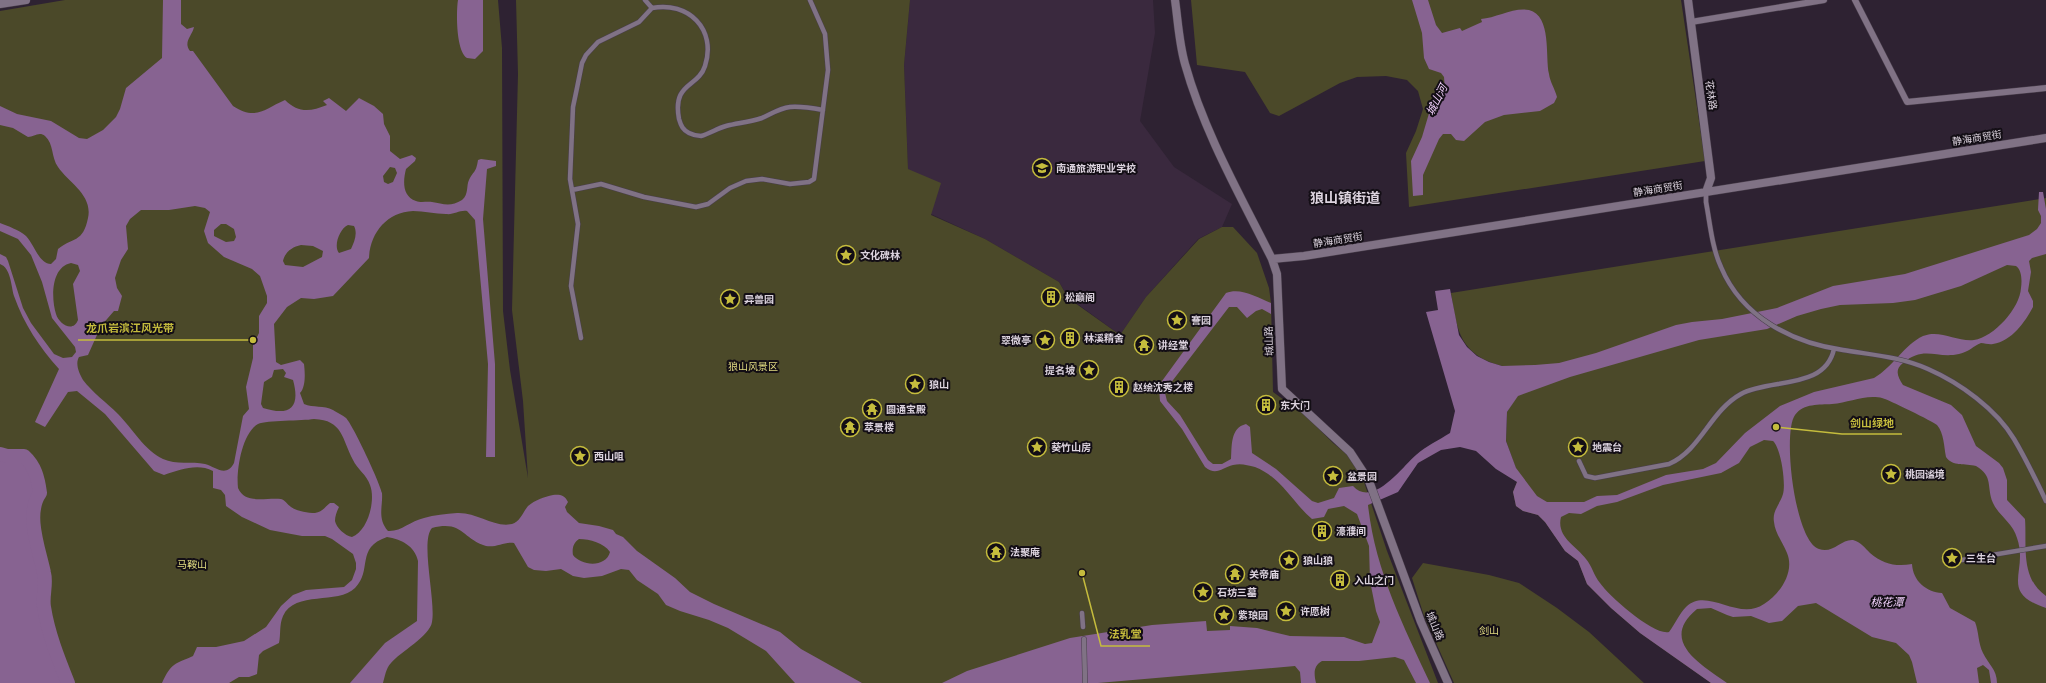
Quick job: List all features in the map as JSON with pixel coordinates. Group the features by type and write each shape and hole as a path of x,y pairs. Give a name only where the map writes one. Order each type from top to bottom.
{"street":[{"path":"0,4 26,0"},
{"path":"646,0 652,8"},
{"path":"572,190 601,184 644,197 696,207 708,204 739,183 753,179 762,178 790,184 809,182 814,179 828,70 828,50 825,34 810,0"},
{"name":"城山路","path":"1175,0 1185,62 1200,110 1272,259 1277,274 1282,389 1350,452 1369,481 1421,622 1448,683"},
{"name":"花林路","path":"1688,0 1711,178 1706,192"},
{"path":"1691,22 1824,0"},
{"path":"1855,0 1907,102 2046,88"},
{"path":"581,338 570,286 578,224 572,190 570,155 573,108 582,63 586,55 598,42 638,22 652,8 680,8 698,20 704,30 707,54 705,68 683,89 678,103 680,124 687,133 702,136 715,129 760,118 789,107 806,107 823,110"},
{"name":"静海商贸街","path":"1272,259 1304,256 2046,138"},
{"path":"1706,192 1706,202 1720,266 1737,294 1753,311 1774,327 1796,338 1834,348 1894,357 1943,376 1992,412 2014,438 2046,501"},
{"path":"1579,461 1586,476 1595,478 1674,462 1692,448 1726,404 1752,389 1812,376 1823,370 1829,364 1834,348"},
{"path":"1962,560 2046,546"},
{"path":"1082,613 1083,627"},
{"path":"1084,639 1085,682"}],"shaded area":[{"name":"南通旅游职业学校","path":"910,0 1153,0 1155,33 1140,121 1174,167 1232,204 1222,227 1198,239 1146,297 1120,335 1068,297 1059,282 985,239 931,214 908,169 904,65"}],"green space":[{"path":"65,0 498,0 502,48 503,311 510,370 528,478 523,401 512,310 518,74 516,0 910,0 904,65 908,169 941,183 931,215 985,239 1059,282 1068,298 1120,335 1146,297 1199,239 1222,227 1233,227 1257,253 1269,288 1271,303 1273,392 1306,416 1333,443 1349,456 1362,476 1387,551 1438,683 68,683 49,632 44,604 45,575 34,522 34,501 40,493 37,477 31,464 24,456 7,456 0,454 0,11"},
{"path":"1191,0 1681,0 1705,161 1409,207 1406,153 1416,131 1423,109 1418,91 1407,80 1386,76 1357,77 1340,83 1279,116 1270,113 1245,72 1197,65"},
{"path":"2046,198 2046,683 1711,683 1640,633 1611,608 1587,584 1578,561 1565,551 1545,522 1538,515 1523,511 1516,506 1513,492 1517,482 1516,469 1506,441 1507,412 1517,396 1502,366 1477,355 1463,340 1456,319 1451,293"},
{"name":"剑山","path":"1423,563 1489,575 1519,583 1557,608 1589,632 1644,683 1454,683 1424,616 1412,578"}],"water":[{"path":"163,0 181,0 181,24 187,29 194,27 187,45 188,48 190,51 193,51 233,106 248,113 254,113 265,110 285,100 300,109 310,110 327,105 323,101 329,98 346,111 359,98 374,106 383,114 384,124 390,136 390,151 400,159 412,155 416,158 415,161 406,169 404,183 408,196 416,201 454,204 462,200 466,195 468,182 476,169 478,160 496,161 496,166 487,169 483,219 495,364 495,457 486,457 488,364 475,220 467,211 452,214 438,214 413,211 395,215 377,232 370,249 369,258 333,296 314,299 301,298 287,307 274,324 276,362 281,365 300,360 304,364 304,383 300,393 304,404 333,410 346,418 354,431 377,478 382,493 381,512 383,522 388,531 397,530 419,519 457,513 472,515 499,524 512,524 517,521 528,506 534,502 553,495 562,496 568,502 565,507 567,512 579,523 613,530 616,534 623,537 637,551 675,578 690,592 714,604 780,632 801,649 862,683 795,683 766,651 728,628 666,605 658,594 637,580 629,570 621,569 602,576 584,578 573,576 561,569 546,571 534,570 528,567 514,543 486,546 478,543 456,528 442,526 432,528 429,535 428,558 433,612 432,622 426,633 421,638 389,665 383,683 350,683 385,643 417,621 418,561 411,547 397,539 387,537 371,547 363,574 355,588 348,593 338,596 307,600 297,603 289,608 282,619 279,643 263,651 259,655 257,674 249,677 239,677 229,683 162,683 168,671 174,665 193,656 197,647 216,647 244,641 266,627 281,606 293,595 306,590 344,587 352,580 356,569 356,563 353,554 332,539 325,536 302,536 270,530 242,517 226,506 225,495 221,490 213,488 213,471 195,467 182,469 164,475 154,471 105,414 77,391 68,392 45,427 35,422 59,369 27,326 14,296 8,273 4,266 0,264 0,254 6,257 8,261 23,308 31,323 54,354 63,358 72,357 76,352 75,347 52,318 42,282 31,255 18,239 0,231 0,223 17,230 26,236 43,261 51,264 56,259 58,249 80,236 83,232 86,226 89,210 84,196 58,167 48,139 41,134 28,137 13,128 0,125 0,106 17,114 51,121 79,138 87,139 103,130 116,117 126,88 162,58","holes":["390,167 395,168 397,173 393,182 388,184 384,182 383,176","195,206 205,208 210,212 204,231 208,243 224,257 252,269 260,276 267,296 267,303 259,316 259,333 253,345 253,358 246,387 249,409 243,416 234,463 228,470 224,471 200,463 168,461 150,451 118,414 83,380 77,366 79,357 88,355 101,326 114,311 118,311 122,296 117,288 115,278 121,260 128,249 126,226 130,219 141,210 169,210","221,224 226,224 234,229 236,237 234,241 226,242 214,236 214,230","348,225 354,226 356,235 351,249 339,253 337,250 337,242 342,230","301,245 313,246 323,251 322,257 303,267 285,265 283,261 285,255 289,250","71,263 78,265 80,271 73,284 78,320 73,326 66,326 63,324 58,318 54,307 54,284 60,270 64,266","283,369 286,373 284,377 293,380 295,398 294,404 291,408 280,411 263,408 261,404 264,382 272,377 274,370","314,419 324,420 331,423 340,432 355,463 369,481 372,491 369,514 366,522 358,534 352,537 344,533 339,528 335,521 339,507 334,503 330,503 322,510 315,513 305,512 293,508 281,499 257,499 246,497 241,493 238,488 239,463 248,435 258,424 277,421","579,539 588,540 604,546 610,552 604,561 593,564 587,563 577,559 573,555 574,544"]},
{"path":"458,0 483,0 483,51 475,59 467,58 463,54 461,48 457,22"},
{"path":"1412,0 1428,0 1436,25 1442,33 1460,28 1462,31 1482,22 1481,19 1511,11 1523,9 1529,10 1536,14 1541,20 1544,28 1550,80 1557,97 1554,103 1540,111 1504,115 1485,122 1464,141 1456,140 1451,134 1443,134 1439,139 1423,175 1423,195 1413,196 1411,161 1422,137 1430,110 1445,90 1444,77 1441,73 1429,69 1424,58 1422,33"},
{"name":"桃花潭","path":"2039,192 2043,192 2046,209 2046,254 2032,258 2029,261 2031,272 2028,291 2033,301 2033,307 2022,325 2012,335 2000,342 1992,344 1981,343 1959,354 1917,355 1910,358 1898,368 1898,374 1903,385 1951,405 1962,415 1976,446 1999,463 2003,468 2007,480 2007,500 2025,519 2026,561 2028,571 2038,589 2046,596 2046,608 2031,602 2023,595 2019,588 2018,580 2020,550 2017,538 2012,528 1993,503 1989,482 1985,474 1976,466 1952,462 1946,457 1942,436 1937,425 1886,399 1873,397 1803,408 1795,415 1791,426 1790,443 1793,486 1797,508 1803,528 1811,542 1819,549 1829,550 1849,540 1853,540 1861,544 1880,560 1895,565 1912,564 1915,576 1921,584 1926,588 1942,593 1950,608 1975,622 1981,649 1996,674 1997,683 1991,683 1989,670 1983,665 1977,668 1979,683 1917,683 1909,655 1896,643 1872,637 1816,603 1798,606 1782,621 1769,623 1751,616 1733,617 1711,608 1697,609 1686,621 1682,632 1683,642 1688,651 1696,660 1727,683 1711,683 1640,633 1611,608 1587,584 1578,561 1565,551 1545,522 1538,515 1523,511 1516,506 1513,492 1517,482 1496,469 1476,451 1460,447 1441,450 1418,463 1398,492 1368,505 1377,552 1384,575 1400,618 1430,683 1416,683 1404,660 1395,657 1359,661 1322,661 1317,665 1315,670 1316,683 1301,683 1300,672 1295,666 1098,683 942,683 967,671 1070,638 1152,625 1206,621 1207,631 1230,630 1230,626 1257,628 1290,636 1344,637 1365,644 1372,643 1380,622 1376,611 1370,581 1369,546 1357,514 1344,506 1328,509 1324,517 1312,519 1279,483 1264,471 1244,464 1233,465 1216,471 1209,470 1205,467 1182,429 1160,401 1159,388 1162,381 1226,293 1231,291 1243,292 1271,303 1271,314 1262,309 1256,311 1247,318 1237,307 1229,307 1170,384 1165,393 1167,401 1180,415 1208,460 1213,464 1222,464 1231,459 1234,433 1241,426 1246,424 1250,427 1252,453 1276,469 1312,501 1318,503 1334,498 1339,488 1353,486 1361,491 1369,492 1378,489 1395,476 1420,452 1450,433 1455,411 1426,312 1438,310 1435,291 1450,289 1459,335 1467,347 1477,356 1502,366 1559,363 1596,353 1676,325 1722,319 1777,308 1833,286 1905,274 2029,235 2037,229 2041,223 2041,216 2038,210","holes":["2007,265 2016,266 2019,270 2021,276 2020,296 2005,320 1990,333 1982,338 1974,340 1936,334 1923,336 1910,345 1887,368 1874,378 1814,392 1780,406 1745,433 1716,463 1703,469 1666,475 1617,495 1597,496 1584,502 1547,502 1537,496 1516,468 1506,441 1507,412 1518,396 1570,377 1699,340 1767,329 1797,316 1821,309 1840,305 1893,303 1915,300 1961,286","1764,440 1773,441 1776,445 1782,466 1784,489 1782,498 1775,511 1774,518 1776,530 1789,560 1789,568 1784,582 1770,600 1764,604 1754,608 1744,609 1703,600 1694,602 1686,607 1669,632 1662,632 1643,622 1612,597 1598,580 1586,559 1568,541 1561,530 1561,517 1569,513 1581,514 1597,506 1617,502 1663,485 1721,473 1739,463 1750,447"]},
{"path":"0,454 7,456 24,456 31,464 37,477 40,493 36,501 33,521 34,532 45,577 44,607 57,655 68,683 0,683"}],"waterway":[{"path":"0,454 7,456 24,456 31,464 37,477 40,493 36,501 33,521 34,532 45,577 44,607 51,636 68,683"}],"place":[{"name":"南通旅游职业学校","path":"1042,168"},
{"name":"文化碑林","path":"846,255"},
{"name":"松巅阁","path":"1051,297"},
{"name":"异兽园","path":"730,299"},
{"name":"謇园","path":"1177,320"},
{"name":"林溪精舍","path":"1070,338"},
{"name":"龙爪岩滨江风光带","path":"253,340"},
{"name":"翠微亭","path":"1045,340"},
{"name":"讲经堂","path":"1144,345"},
{"name":"提名坡","path":"1089,370"},
{"name":"狼山","path":"915,384"},
{"name":"赵绘沈秀之楼","path":"1119,387"},
{"name":"东大门","path":"1266,405"},
{"name":"圆通宝殿","path":"872,409"},
{"name":"萃景楼","path":"850,427"},
{"name":"剑山绿地","path":"1776,427"},
{"name":"葵竹山房","path":"1037,447"},
{"name":"地震台","path":"1578,447"},
{"name":"西山咀","path":"580,456"},
{"name":"桃园谧境","path":"1891,474"},
{"name":"盆景园","path":"1333,476"},
{"name":"濠濮间","path":"1322,531"},
{"name":"法聚庵","path":"996,552"},
{"name":"三生台","path":"1952,558"},
{"name":"狼山狼","path":"1289,560"},
{"name":"法乳堂","path":"1082,573"},
{"name":"关帝庙","path":"1235,574"},
{"name":"入山之门","path":"1340,580"},
{"name":"石坊三墓","path":"1203,592"},
{"name":"许愿树","path":"1286,611"},
{"name":"紫琅园","path":"1224,615"}],"district":[{"name":"狼山镇街道","path":"1345,198"}],"water label":[{"name":"城山河","path":"1437,100"}],"park label":[{"name":"狼山风景区","path":"753,366"},
{"name":"马鞍山","path":"192,564"}]}
